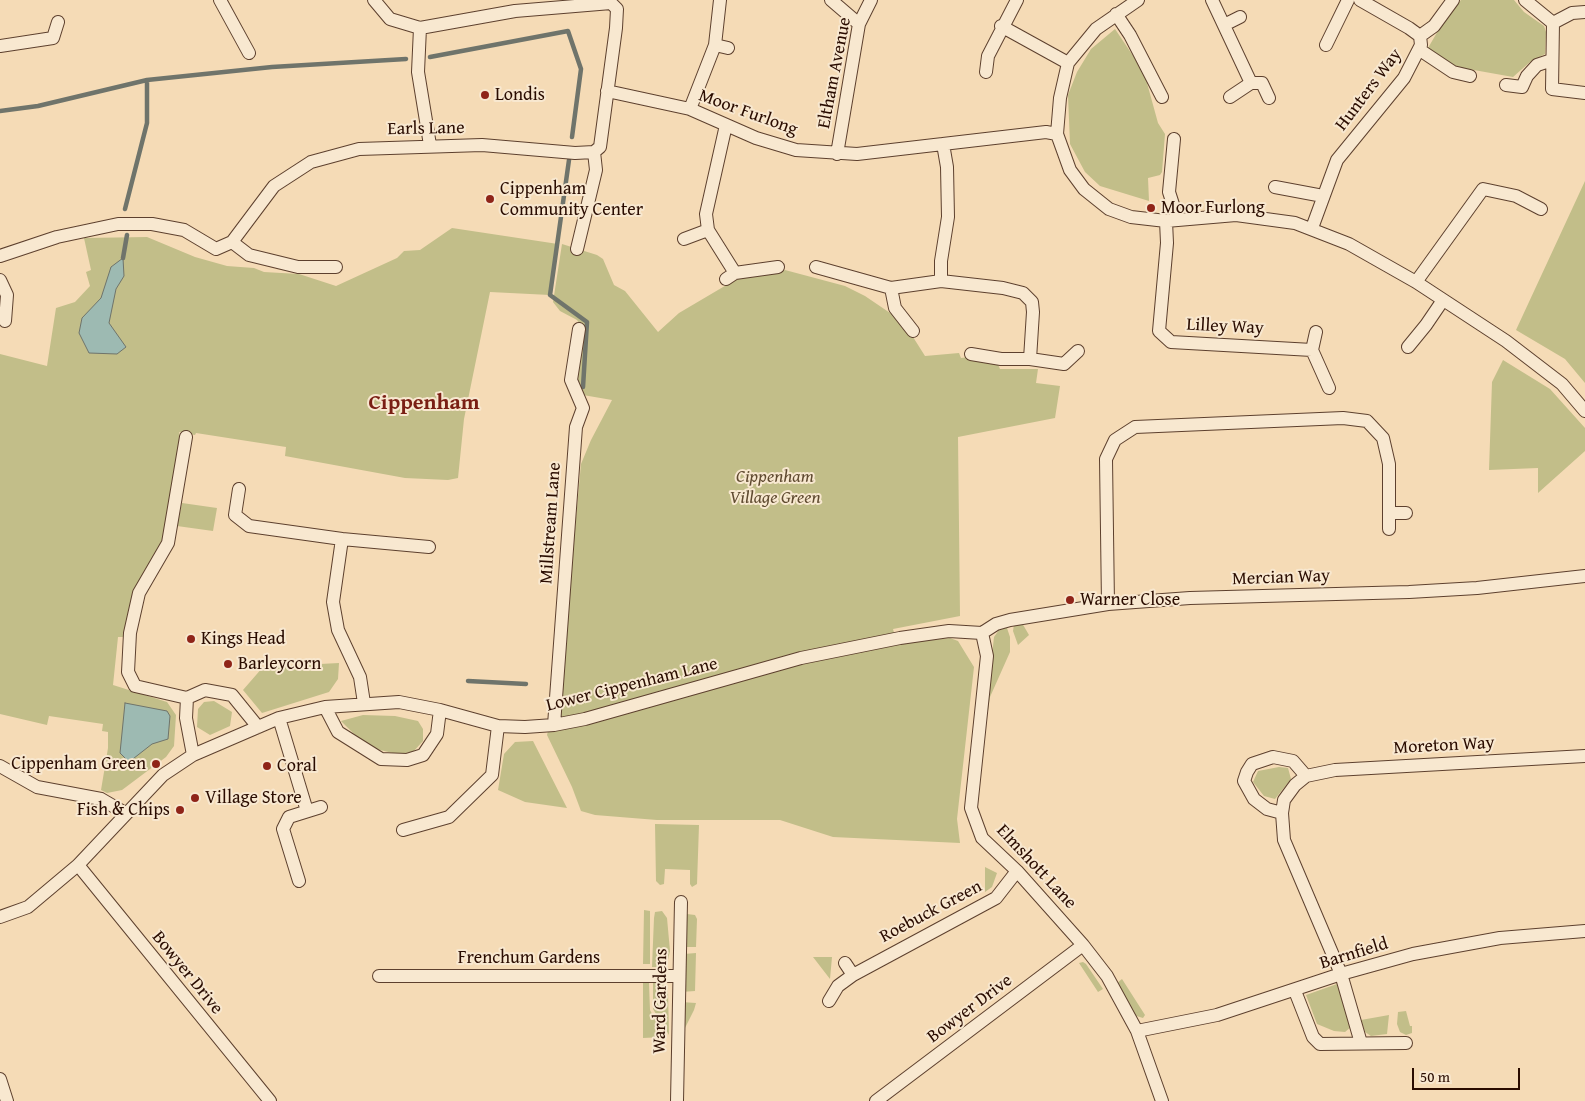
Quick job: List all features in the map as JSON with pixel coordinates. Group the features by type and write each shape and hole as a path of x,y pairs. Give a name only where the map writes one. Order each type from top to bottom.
{"street":[{"path":"220,0 249,53"},
{"path":"374,0 390,19 420,28 515,11 610,3 617,9 600,147 594,152 596,170 577,249"},
{"path":"690,109 715,45 720,0"},
{"path":"831,0 859,24"},
{"name":"Eltham Avenue","path":"837,154 859,24 871,0"},
{"path":"986,72 988,56 1017,0"},
{"path":"1138,0 1096,29 1068,63 1060,98 1056,134 1070,170 1084,190 1108,209 1131,217 1172,221 1236,215 1294,223 1312,228 1348,244 1416,282 1506,342 1562,384 1585,411"},
{"path":"1212,0 1251,83"},
{"path":"1326,45 1348,0"},
{"name":"Hunters Way","path":"1312,228 1337,160 1404,78 1420,50 1420,36 1360,0"},
{"path":"1420,36 1434,26 1453,0"},
{"path":"1525,0 1554,23"},
{"path":"1554,23 1572,12 1585,12"},
{"path":"1116,14 1130,36 1162,97"},
{"path":"1224,25 1240,17"},
{"path":"0,46 53,38 58,22"},
{"path":"1554,23 1552,89 1585,94"},
{"path":"1002,26 1068,63"},
{"path":"420,28 418,72 430,145"},
{"path":"715,45 728,48"},
{"path":"1420,50 1453,72 1470,76"},
{"path":"1506,85 1522,87 1527,76 1537,65 1552,60"},
{"path":"1230,97 1251,83 1262,83 1269,98"},
{"name":"Moor Furlong","path":"607,91 690,109 756,138 796,150 837,154 857,154 1046,132 1056,134"},
{"path":"726,125 706,214 708,230 730,276 778,267"},
{"path":"1172,221 1174,202 1169,192 1174,139"},
{"path":"941,281 941,261 948,217 943,144"},
{"name":"Earls Lane","path":"232,242 274,186 311,162 359,149 430,145 482,146 575,153 594,152"},
{"path":"1275,187 1324,196"},
{"path":"1416,282 1483,189 1516,196 1541,209"},
{"name":"Lilley Way","path":"1172,221 1167,243 1159,331 1171,342 1312,350"},
{"path":"0,256 57,237 118,224 152,224 184,230 216,249 232,242 249,255 281,263 298,267 336,267"},
{"path":"684,239 708,230"},
{"path":"816,267 891,288 941,281 1003,288 1023,293 1032,302 1030,359"},
{"path":"0,280 7,295 5,321"},
{"path":"891,288 896,308 913,331"},
{"path":"1408,347 1426,326 1443,300"},
{"name":"Millstream Lane","path":"554,725 576,426 583,408 570,380 579,329"},
{"path":"1316,332 1312,350 1329,388"},
{"path":"971,354 1001,359 1030,359 1064,364 1078,351"},
{"path":"1108,604 1106,459 1115,440 1135,426 1343,418 1367,421 1383,438 1389,464 1389,529"},
{"path":"186,437 168,543 140,593 130,634 128,672 135,686 187,698 205,690 232,695 258,726"},
{"path":"239,489 235,515 249,526 342,539 429,547"},
{"path":"1389,513 1406,512"},
{"path":"342,539 333,602 338,630 360,677 364,703"},
{"name":"Mercian Way","path":"982,633 996,624 1010,620 1108,604 1190,598 1428,591 1585,576"},
{"name":"Lower Cippenham Lane","path":"0,917 28,907 78,866 125,813 163,775 193,755 279,718 325,707 399,702 440,710 498,726 525,728 554,725 585,719 801,658 900,638 949,632 982,633"},
{"name":"Elmshott Lane","path":"982,633 986,656 971,808 982,838 1017,871 1083,944 1107,976 1137,1031 1162,1101"},
{"path":"187,698 186,718 193,755"},
{"path":"325,707 338,732 381,759 407,760 423,754 437,734 440,710"},
{"path":"279,718 307,811"},
{"path":"403,830 449,817 492,775 498,726"},
{"path":"1282,813 1267,809 1254,799 1244,781 1252,764 1273,756 1293,761 1306,776 1295,784 1284,800 1282,813 1284,840 1341,974 1361,1043"},
{"name":"Moreton Way","path":"1306,776 1335,770 1585,756"},
{"path":"0,766 37,787 100,799 125,813"},
{"path":"299,881 283,829 289,818 321,807"},
{"name":"Bowyer Drive","path":"78,866 270,1101"},
{"name":"Roebuck Green","path":"829,1001 838,986 853,975 996,898 1017,871"},
{"name":"Ward Gardens","path":"677,1101 678,976 681,902"},
{"name":"Barnfield","path":"1137,1031 1217,1015 1295,991 1341,974 1413,954 1500,938 1585,931"},
{"name":"Bowyer Drive","path":"876,1101 1083,944"},
{"path":"845,963 853,975"},
{"name":"Frenchum Gardens","path":"379,976 678,976"},
{"path":"1295,991 1313,1037 1320,1044 1406,1043"},
{"path":"0,1079 7,1101"}],"green space":[{"path":"1461,0 1514,0 1524,12 1544,26 1546,32 1545,54 1530,62 1513,77 1457,67 1428,48 1446,17"},
{"path":"1115,29 1144,72 1158,123 1165,134 1162,172 1160,175 1148,178 1149,201 1100,186 1085,172 1070,144 1068,95 1077,72 1091,49"},
{"path":"1585,181 1585,383 1565,359 1516,330"},
{"path":"452,228 558,244 550,295 490,292 464,419 458,478 448,480 405,478 285,456 286,447 179,432 167,536 125,637 118,637 113,685 167,702 176,715 174,746 166,757 122,790 107,793 101,790 108,748 108,732 102,731 103,724 49,716 47,725 0,714 0,354 47,366 56,308 75,302 90,286 86,272 91,270 84,238 147,237 195,257 227,266 254,268 264,272 299,274 336,286 397,258 404,251 420,250"},
{"name":"Cippenham Village Green","path":"562,244 597,255 603,259 614,285 625,291 658,332 679,313 740,277 785,270 845,286 865,296 896,317 913,337 925,356 959,353 961,358 985,355 995,358 1000,369 1038,369 1036,383 1060,386 1055,418 958,437 960,616 893,629 897,644 950,638 958,641 974,667 957,819 960,843 833,837 780,820 657,820 595,815 581,811 572,787 547,735 563,658 581,464 612,400 583,395 577,387 581,326 577,320 560,311 553,302"},
{"path":"1503,360 1550,389 1585,428 1585,451 1538,493 1538,468 1489,470 1492,382"},
{"path":"182,503 217,508 213,531 177,526"},
{"path":"1022,623 1029,635 1018,645 1013,631 1014,624"},
{"path":"1006,625 1010,637 1010,652 990,697 988,711 986,710 994,637 1001,627"},
{"path":"339,663 338,679 329,692 262,713 243,690 263,667"},
{"path":"214,701 232,712 230,726 210,735 197,727 198,709 204,702"},
{"path":"363,715 395,716 418,721 423,729 423,741 413,752 397,754 376,749 357,737 341,721"},
{"path":"533,741 567,808 525,802 498,790 504,754 515,742"},
{"path":"1279,767 1288,768 1291,779 1275,799 1264,796 1253,782 1258,771"},
{"path":"655,824 699,825 697,884 692,887 690,884 690,870 665,869 664,884 660,885 656,881"},
{"path":"985,867 997,873 992,887 985,892"},
{"path":"644,910 650,911 650,964 643,964"},
{"path":"662,911 667,918 670,951 668,960 660,967 652,967 655,912"},
{"path":"687,914 695,915 697,919 696,947 684,947"},
{"path":"696,953 695,991 681,992 684,954"},
{"path":"813,957 832,957 830,979"},
{"path":"1083,962 1103,989 1098,992 1079,963"},
{"path":"1122,979 1145,1015 1143,1018 1133,1015 1117,983"},
{"path":"653,980 664,984 668,991 669,1035 653,1009"},
{"path":"643,982 649,983 650,1010 664,1037 643,1038"},
{"path":"1337,984 1351,1027 1345,1032 1334,1031 1317,1024 1306,995"},
{"path":"681,1002 696,1003 681,1036"},
{"path":"1406,1011 1410,1026 1412,1026 1412,1033 1406,1035 1400,1032 1397,1024 1398,1012"},
{"path":"1389,1015 1387,1034 1371,1036 1365,1032 1361,1020"}],"water":[{"path":"123,258 124,276 116,289 109,323 126,347 117,354 89,353 79,333 82,318 101,298 111,267"},
{"path":"125,703 167,711 170,716 168,739 152,744 129,762 120,753"}],"waterway":[{"path":"430,57 568,31 581,69 572,137"},
{"path":"0,111 38,106 147,80 272,67 406,59"},
{"path":"125,209 147,123 147,80"},
{"path":"569,160 550,295 587,322 583,387"},
{"path":"123,258 127,235"},
{"path":"468,681 526,684"}],"place":[{"name":"Londis","path":"485,95"},
{"name":"Cippenham Community Center","path":"490,199"},
{"name":"Moor Furlong","path":"1151,208"},
{"name":"Warner Close","path":"1070,600"},
{"name":"Kings Head","path":"191,639"},
{"name":"Barleycorn","path":"228,664"},
{"name":"Cippenham Green","path":"156,764"},
{"name":"Coral","path":"267,766"},
{"name":"Village Store","path":"195,798"},
{"name":"Fish & Chips","path":"180,810"}],"district":[{"name":"Cippenham","path":"424,403"}]}
